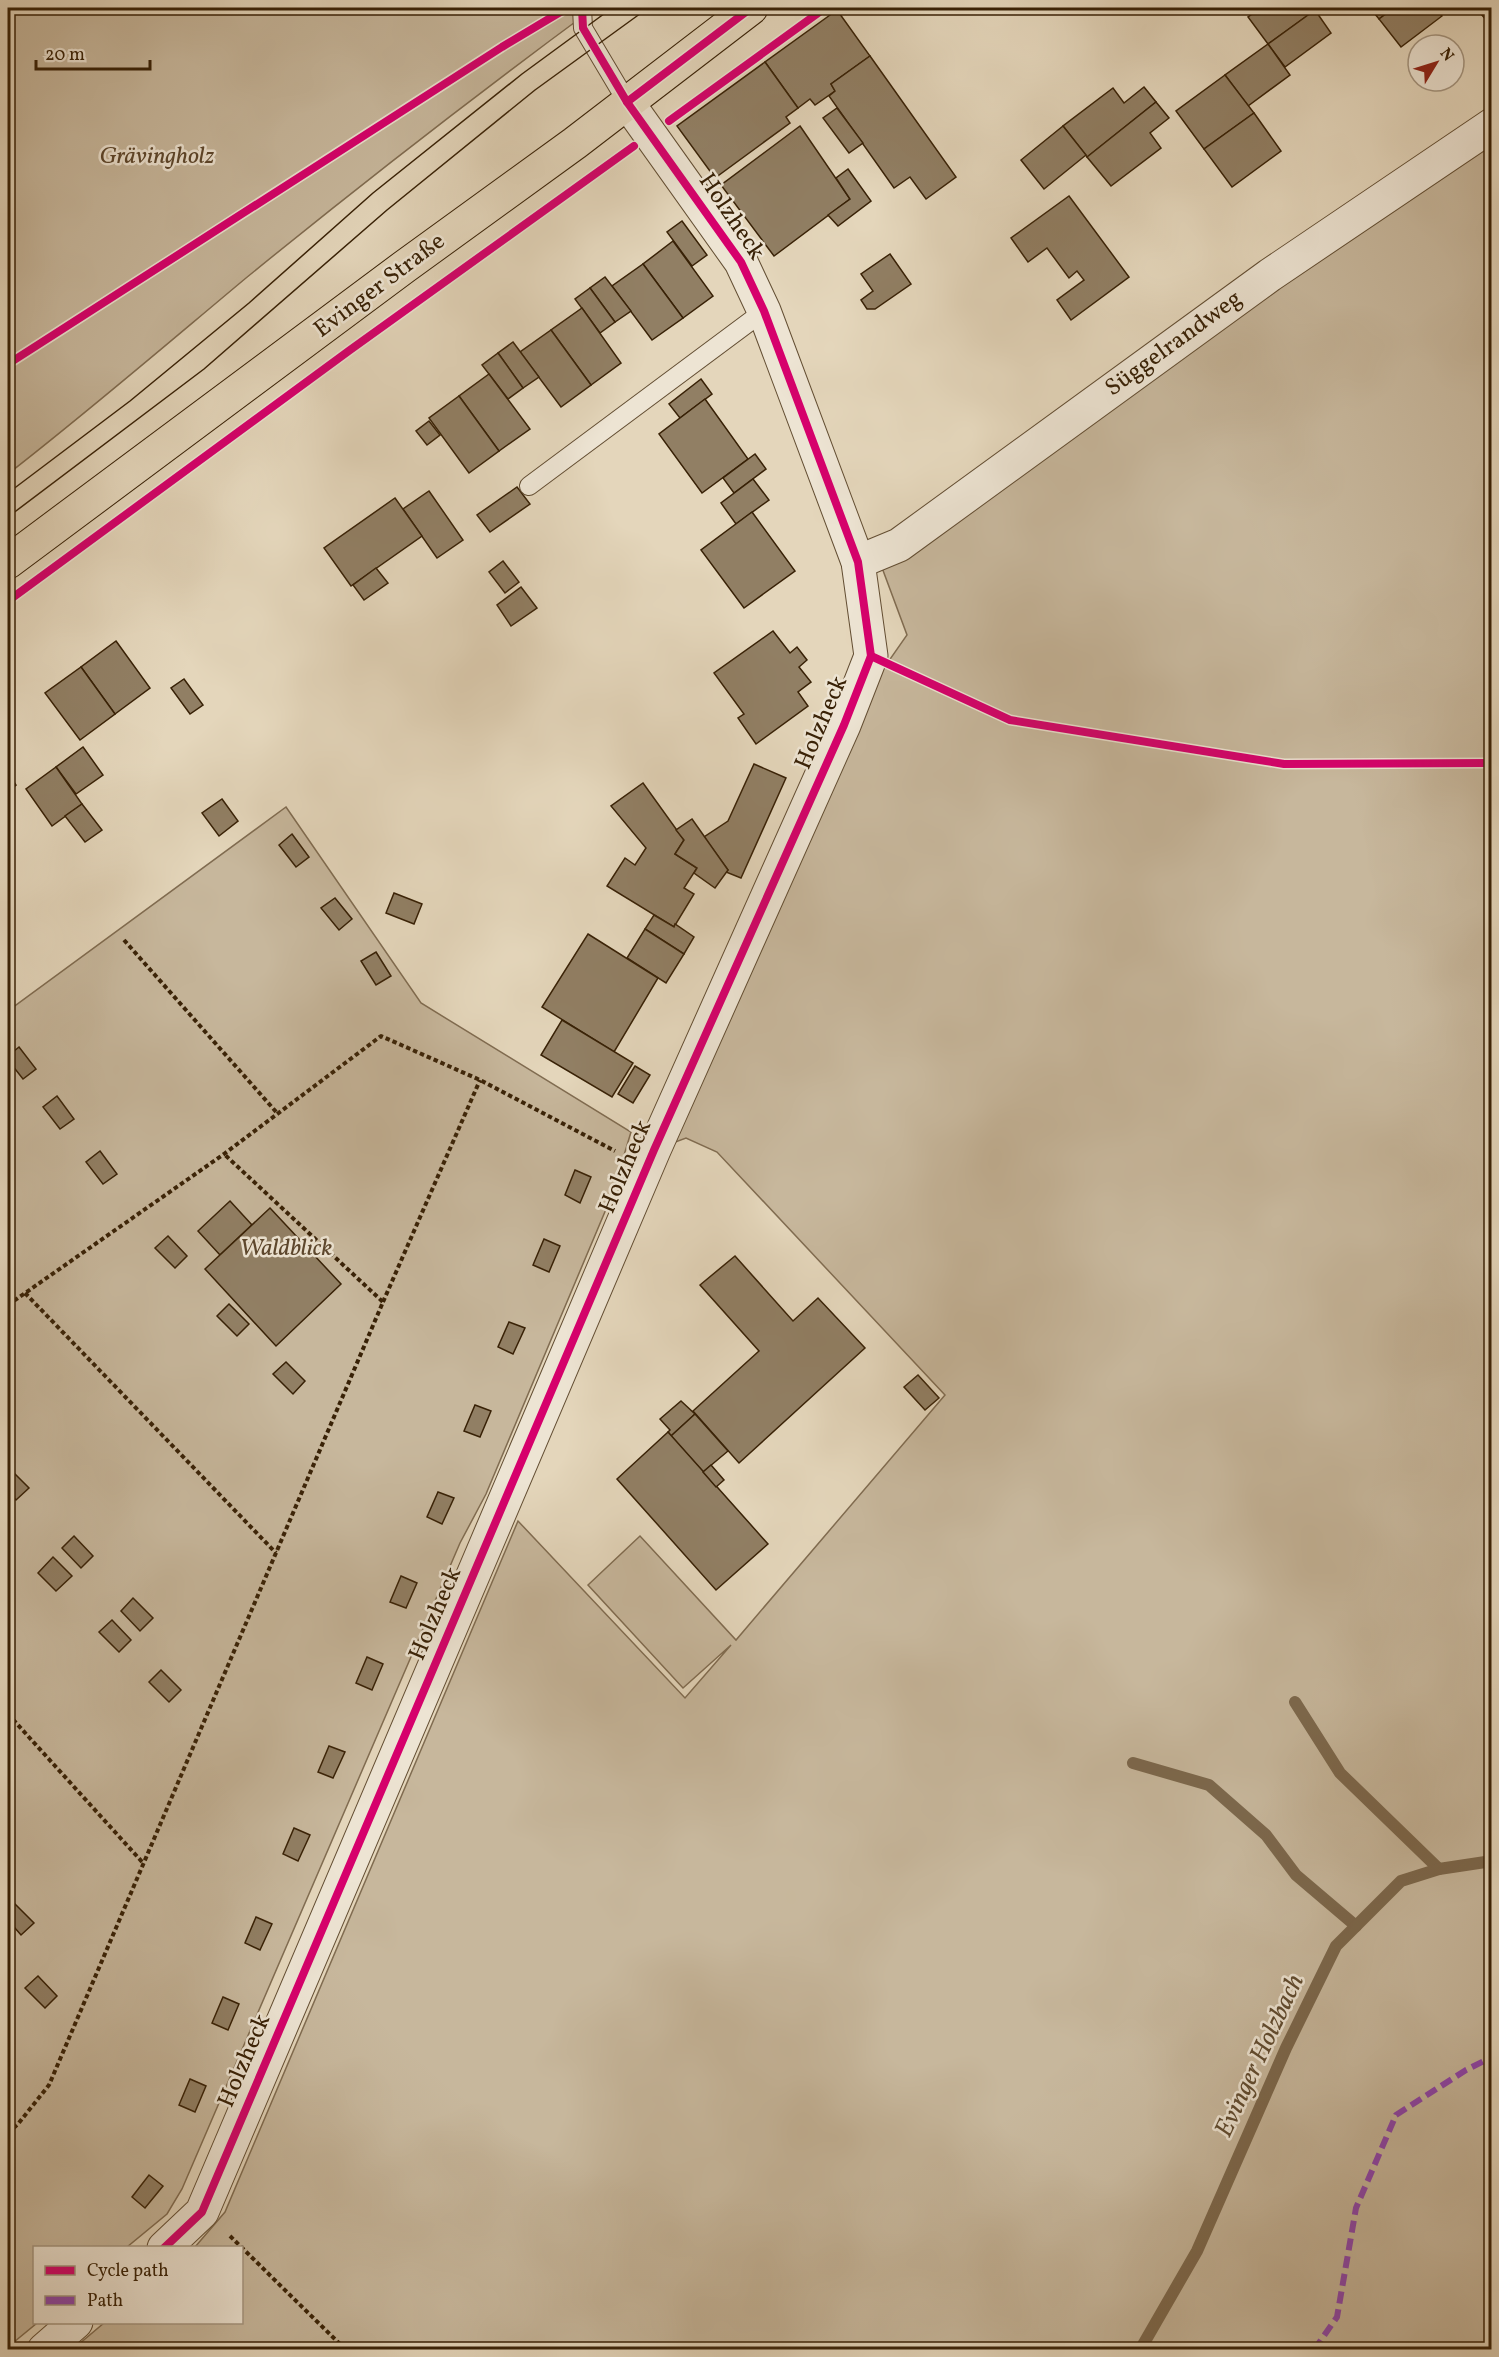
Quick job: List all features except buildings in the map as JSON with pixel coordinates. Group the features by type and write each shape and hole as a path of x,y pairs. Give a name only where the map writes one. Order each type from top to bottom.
{"main road":[{"name":"Evinger Straße","path":"8,562 404,267 575,143 751,8"}],"street":[{"name":"Holzheck","path":"165,2246 202,2212 648,1168 844,724 871,656 858,562 764,311 741,262 627,102"},
{"name":"Süggelrandweg","path":"858,562 899,545 1270,275 1491,125"},
{"path":"44,2349 74,2324"}],"lane":[{"path":"582,8 583,28 627,102"},
{"path":"529,486 764,311"}],"path":[{"path":"124,940 278,1114"},
{"path":"8,1305 224,1154 381,1036 480,1080 648,1168"},
{"path":"8,2133 49,2085 480,1080"},
{"path":"224,1154 383,1302"},
{"path":"25,1293 277,1554"},
{"path":"8,1714 144,1864"},
{"path":"202,2212 240,2246"},
{"path":"243,2249 346,2349"}],"green space":[{"name":"Grävingholz","path":"8,8 594,8 332,209 8,474"},
{"path":"1491,138 1491,2349 72,2350 103,2324 243,2324 243,2246 196,2246 225,2212 518,1521 685,1698 731,1645 683,1688 588,1585 640,1536 736,1640 945,1395 717,1152 686,1138 654,1150 844,725 907,635 881,565"},
{"name":"Waldblick","path":"286,807 421,1003 631,1132 612,1195 486,1494 460,1543 182,2189 167,2214 128,2246 33,2246 33,2324 36,2324 8,2347 8,1011"}],"waterway":[{"path":"1295,1702 1340,1773 1439,1869"},
{"path":"1133,1763 1209,1785 1266,1835 1296,1875 1356,1926"},
{"name":"Evinger Holzbach","path":"1140,2350 1197,2251 1286,2048 1336,1946 1401,1881 1439,1869 1492,1861"}],"tram line":[{"path":"8,493 130,401 249,303 373,193 522,74 612,8"},
{"path":"8,517 204,369 387,210 535,90 648,8"}],"marked path":[{"path":"1314,2350 1337,2317 1356,2208 1396,2115 1466,2070 1492,2057"}],"cycle path":[{"path":"8,364 502,47 567,8"},
{"path":"166,2246 202,2212 654,1150 844,725 871,656 858,562 764,311 741,262 627,102 583,28 582,8"},
{"path":"627,102 751,8"},
{"path":"669,121 825,8"},
{"path":"8,601 350,350 634,146"},
{"path":"871,656 1010,720 1284,764 1492,763"}]}
